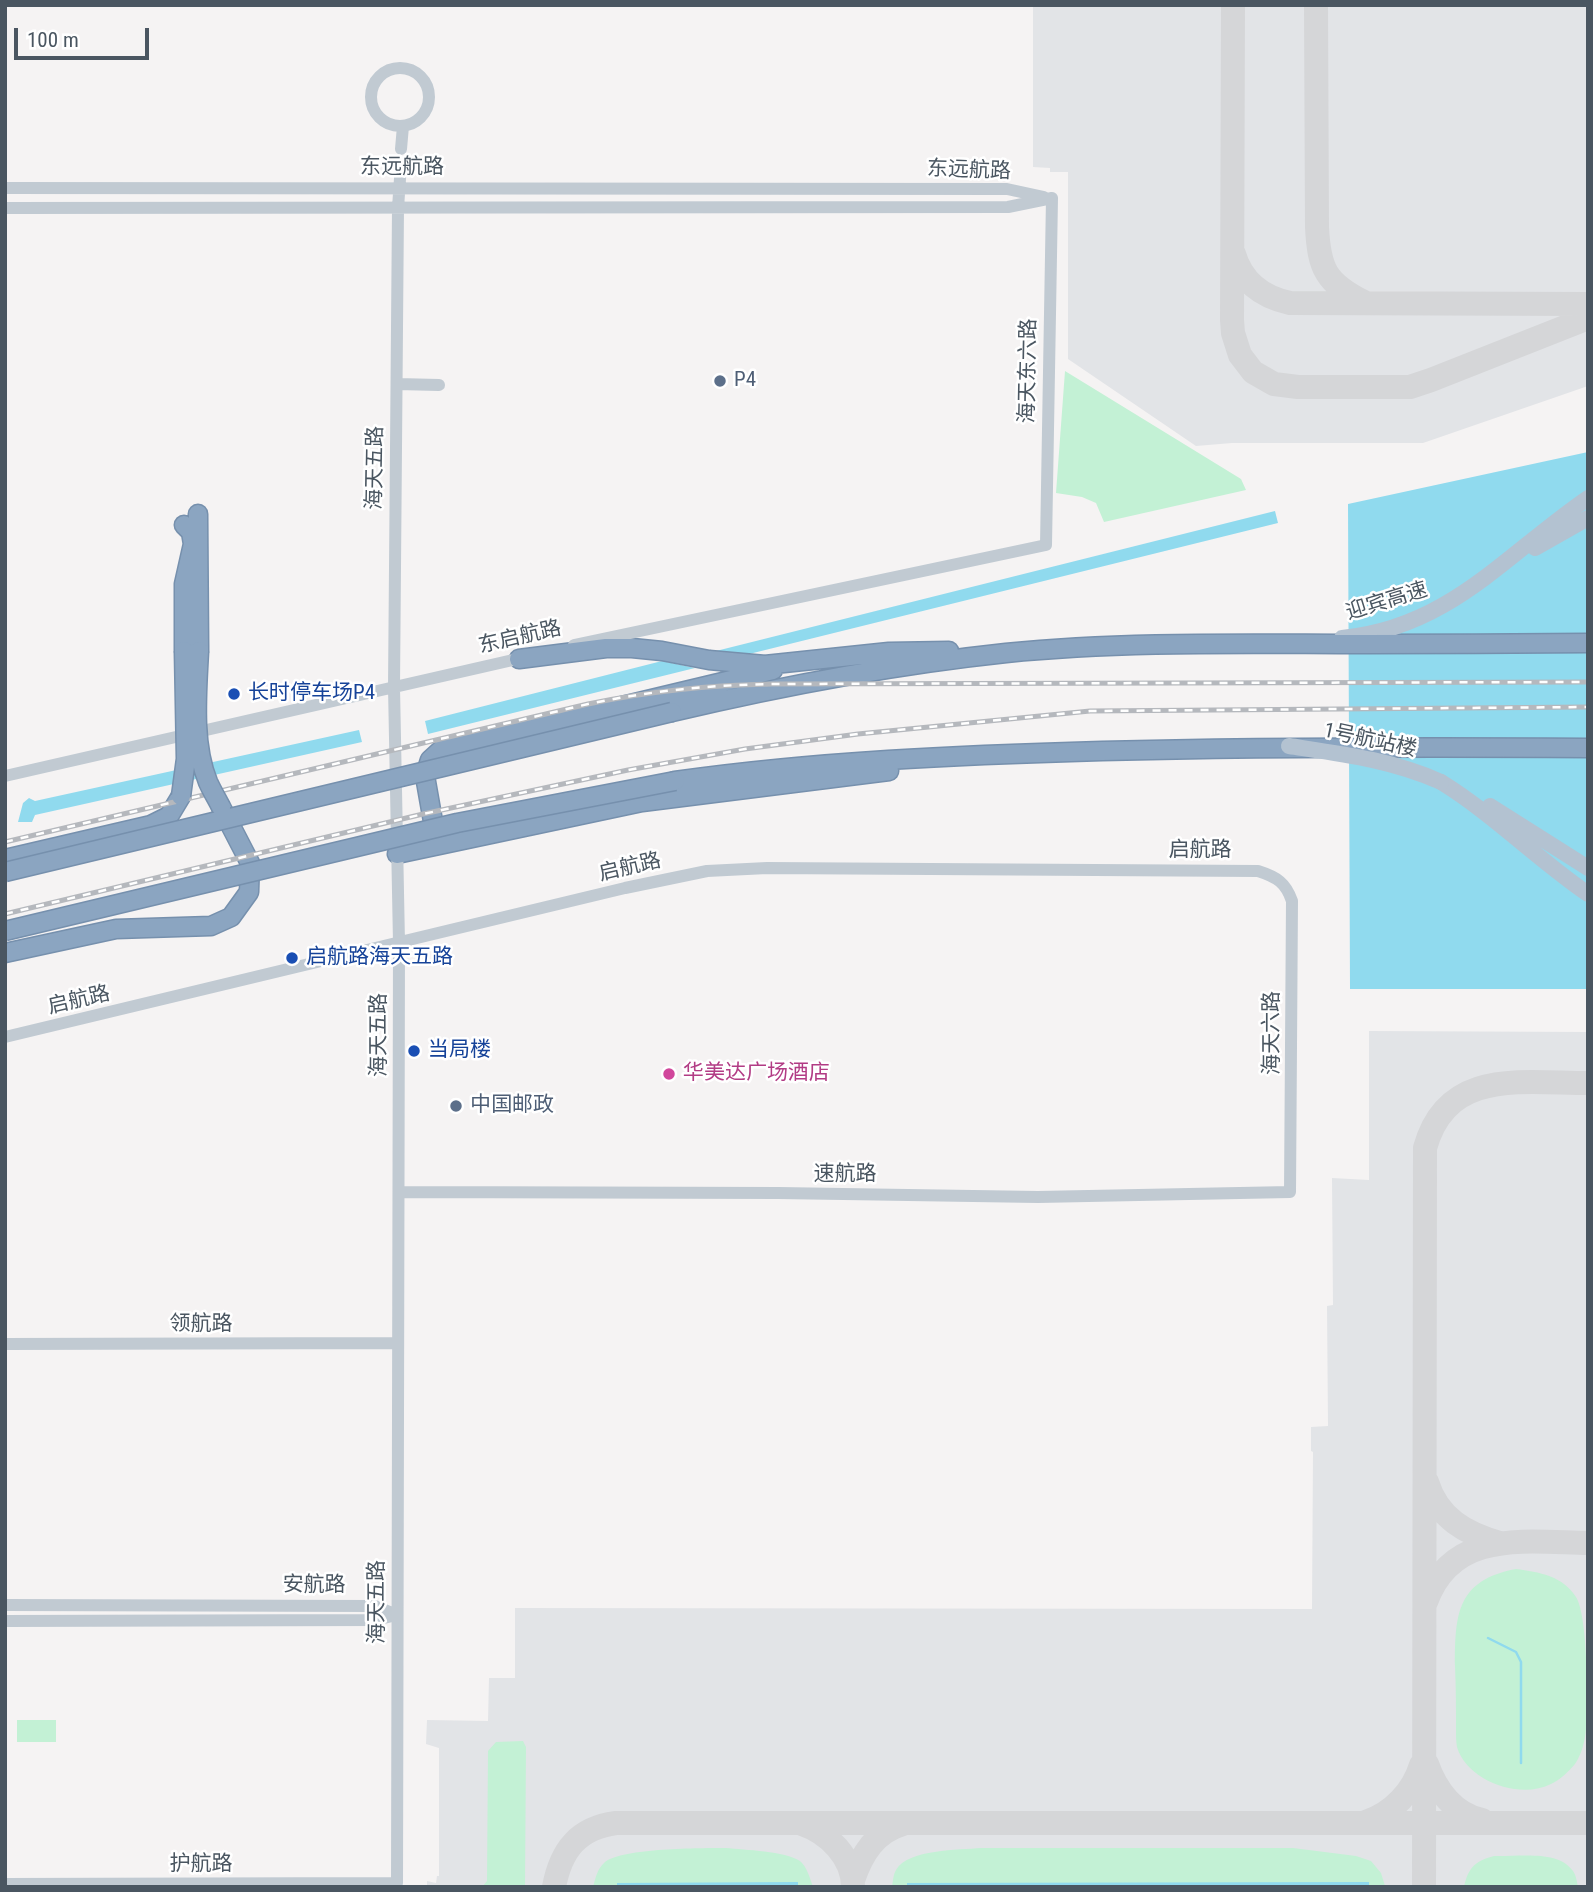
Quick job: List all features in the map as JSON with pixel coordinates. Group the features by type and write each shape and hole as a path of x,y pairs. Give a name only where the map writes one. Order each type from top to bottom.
{"highway":[{"path":"5,859 152,825 169,816 181,796 187,760 191,651 191,520"},
{"path":"5,872 738,696 884,669 1005,653 1162,645 1290,642 1588,643"},
{"path":"519,659 606,648 662,651 765,665 889,652 1005,653"},
{"path":"5,953 116,929 211,926 231,917 249,892 250,863 208,781 200,743 197,688 191,651"},
{"path":"464,840 445,838 434,827 425,776 430,760 442,749 800,663"},
{"path":"5,931 457,823 675,781 807,764 1035,753 1289,746 1588,748"},
{"path":"397,854 642,802 1035,753"}],"main road":[{"name":"迎宾高速","path":"1489,577 1543,531 1588,498"},
{"name":"迎宾高速","path":"1290,642 1355,636 1398,625 1444,606 1588,518"},
{"name":"1号航站楼","path":"1289,746 1378,760 1421,772 1441,782"},
{"path":"1441,782 1496,810 1588,868"},
{"path":"1441,782 1588,894"}],"street":[{"path":"400,68 419,75 426,84 429,95 428,106 422,116 414,123 403,126 391,125 380,118 373,108 371,95 381,75 400,68"},
{"path":"401,149 403,126"},
{"path":"400,187 401,164"},
{"name":"海天五路","path":"397,1883 399,943 394,687 400,187"},
{"name":"东远航路","path":"5,188 1007,189 1052,198"},
{"name":"东远航路","path":"5,208 1008,207 1052,198"},
{"name":"海天东六路","path":"1046,545 1052,198"},
{"path":"397,384 439,385"},
{"name":"东启航路","path":"5,776 623,633 1046,545"},
{"name":"启航路","path":"5,1037 625,888 707,871 767,868 1258,871 1278,878"},
{"name":"海天六路","path":"1278,878 1288,889 1292,901 1290,1192"},
{"name":"速航路","path":"399,1192 1051,1197 1290,1192"},
{"name":"领航路","path":"5,1345 398,1343"},
{"name":"安航路","path":"5,1605 375,1606 397,1615"},
{"name":"安航路","path":"5,1621 376,1620 397,1615"},
{"name":"护航路","path":"5,1884 397,1883"}],"shaded area":[{"path":"1033,5 1588,5 1588,386 1423,443 1232,443 1196,446 1068,359 1068,172 1050,172 1050,168 1033,167"},
{"path":"1369,1031 1588,1032 1588,1887 427,1887 427,1881 436,1883 439,1876 439,1748 426,1744 427,1720 488,1721 489,1678 515,1678 515,1608 1312,1609 1311,1427 1328,1426 1327,1306 1333,1305 1332,1178 1369,1180"}],"green space":[{"path":"1065,371 1241,479 1246,490 1104,522 1096,503 1082,497 1056,493"},
{"path":"1516,1569 1550,1576 1571,1590 1580,1607 1586,1660 1586,1729 1580,1756 1561,1778 1538,1788 1525,1790 1496,1784 1483,1778 1463,1759 1456,1739 1455,1647 1463,1602 1482,1581"},
{"path":"17,1720 56,1720 56,1742 17,1742"},
{"path":"523,1741 526,1747 525,1887 482,1887 487,1881 488,1751 496,1742"},
{"path":"726,1848 785,1855 800,1861 805,1866 813,1887 593,1887 600,1867 614,1857 663,1850"},
{"path":"981,1848 1293,1848 1356,1856 1371,1861 1381,1873 1385,1886 892,1887 896,1870 911,1858 935,1852"},
{"path":"1494,1856 1536,1856 1558,1860 1573,1871 1578,1887 1464,1887 1473,1866"}],"water":[{"path":"1588,452 1588,989 1350,989 1348,504"},
{"path":"1275,511 1278,523 737,657 712,652"},
{"path":"662,661 695,668 428,734 425,721"},
{"path":"359,730 362,742 35,815 32,822 18,822 23,803 29,798 35,801"},
{"path":"798,1882 798,1887 617,1887 617,1883"},
{"path":"1369,1882 1369,1887 907,1887 907,1883"}],"waterway":[{"path":"1488,1638 1516,1652 1521,1662 1521,1763"}],"taxiway":[{"path":"1233,5 1232,320 1240,355 1253,372 1274,384 1298,387 1410,387 1588,318"},
{"path":"1316,5 1317,227 1320,254 1333,281 1364,302"},
{"path":"1234,254 1242,273 1254,287 1271,297 1290,303 1588,304"},
{"path":"1424,1887 1425,1148 1436,1122 1450,1104 1469,1092 1513,1082 1588,1083"},
{"path":"1427,1482 1438,1505 1455,1523 1476,1535 1500,1543"},
{"path":"1426,1602 1438,1578 1453,1562 1472,1551 1516,1542 1588,1543"},
{"path":"1427,1764 1435,1783 1447,1800 1463,1812 1482,1820"},
{"path":"1366,1822 1385,1813 1401,1800 1413,1784 1421,1765"},
{"path":"554,1887 561,1862 573,1843 591,1830 616,1823 1588,1823"},
{"path":"802,1824 821,1833 844,1856 852,1876 853,1887"},
{"path":"853,1880 861,1861 877,1838 903,1824"}],"railway":[{"path":"5,842 588,704 680,689 772,684 1588,682"},
{"path":"5,914 423,814 628,770 745,749 858,734 1090,711 1588,707"}],"place":[{"name":"P4","path":"720,381"},
{"name":"长时停车场P4","path":"234,694"},
{"name":"启航路海天五路","path":"292,958"},
{"name":"当局楼","path":"414,1051"},
{"name":"华美达广场酒店","path":"669,1074"},
{"name":"中国邮政","path":"456,1106"}]}
